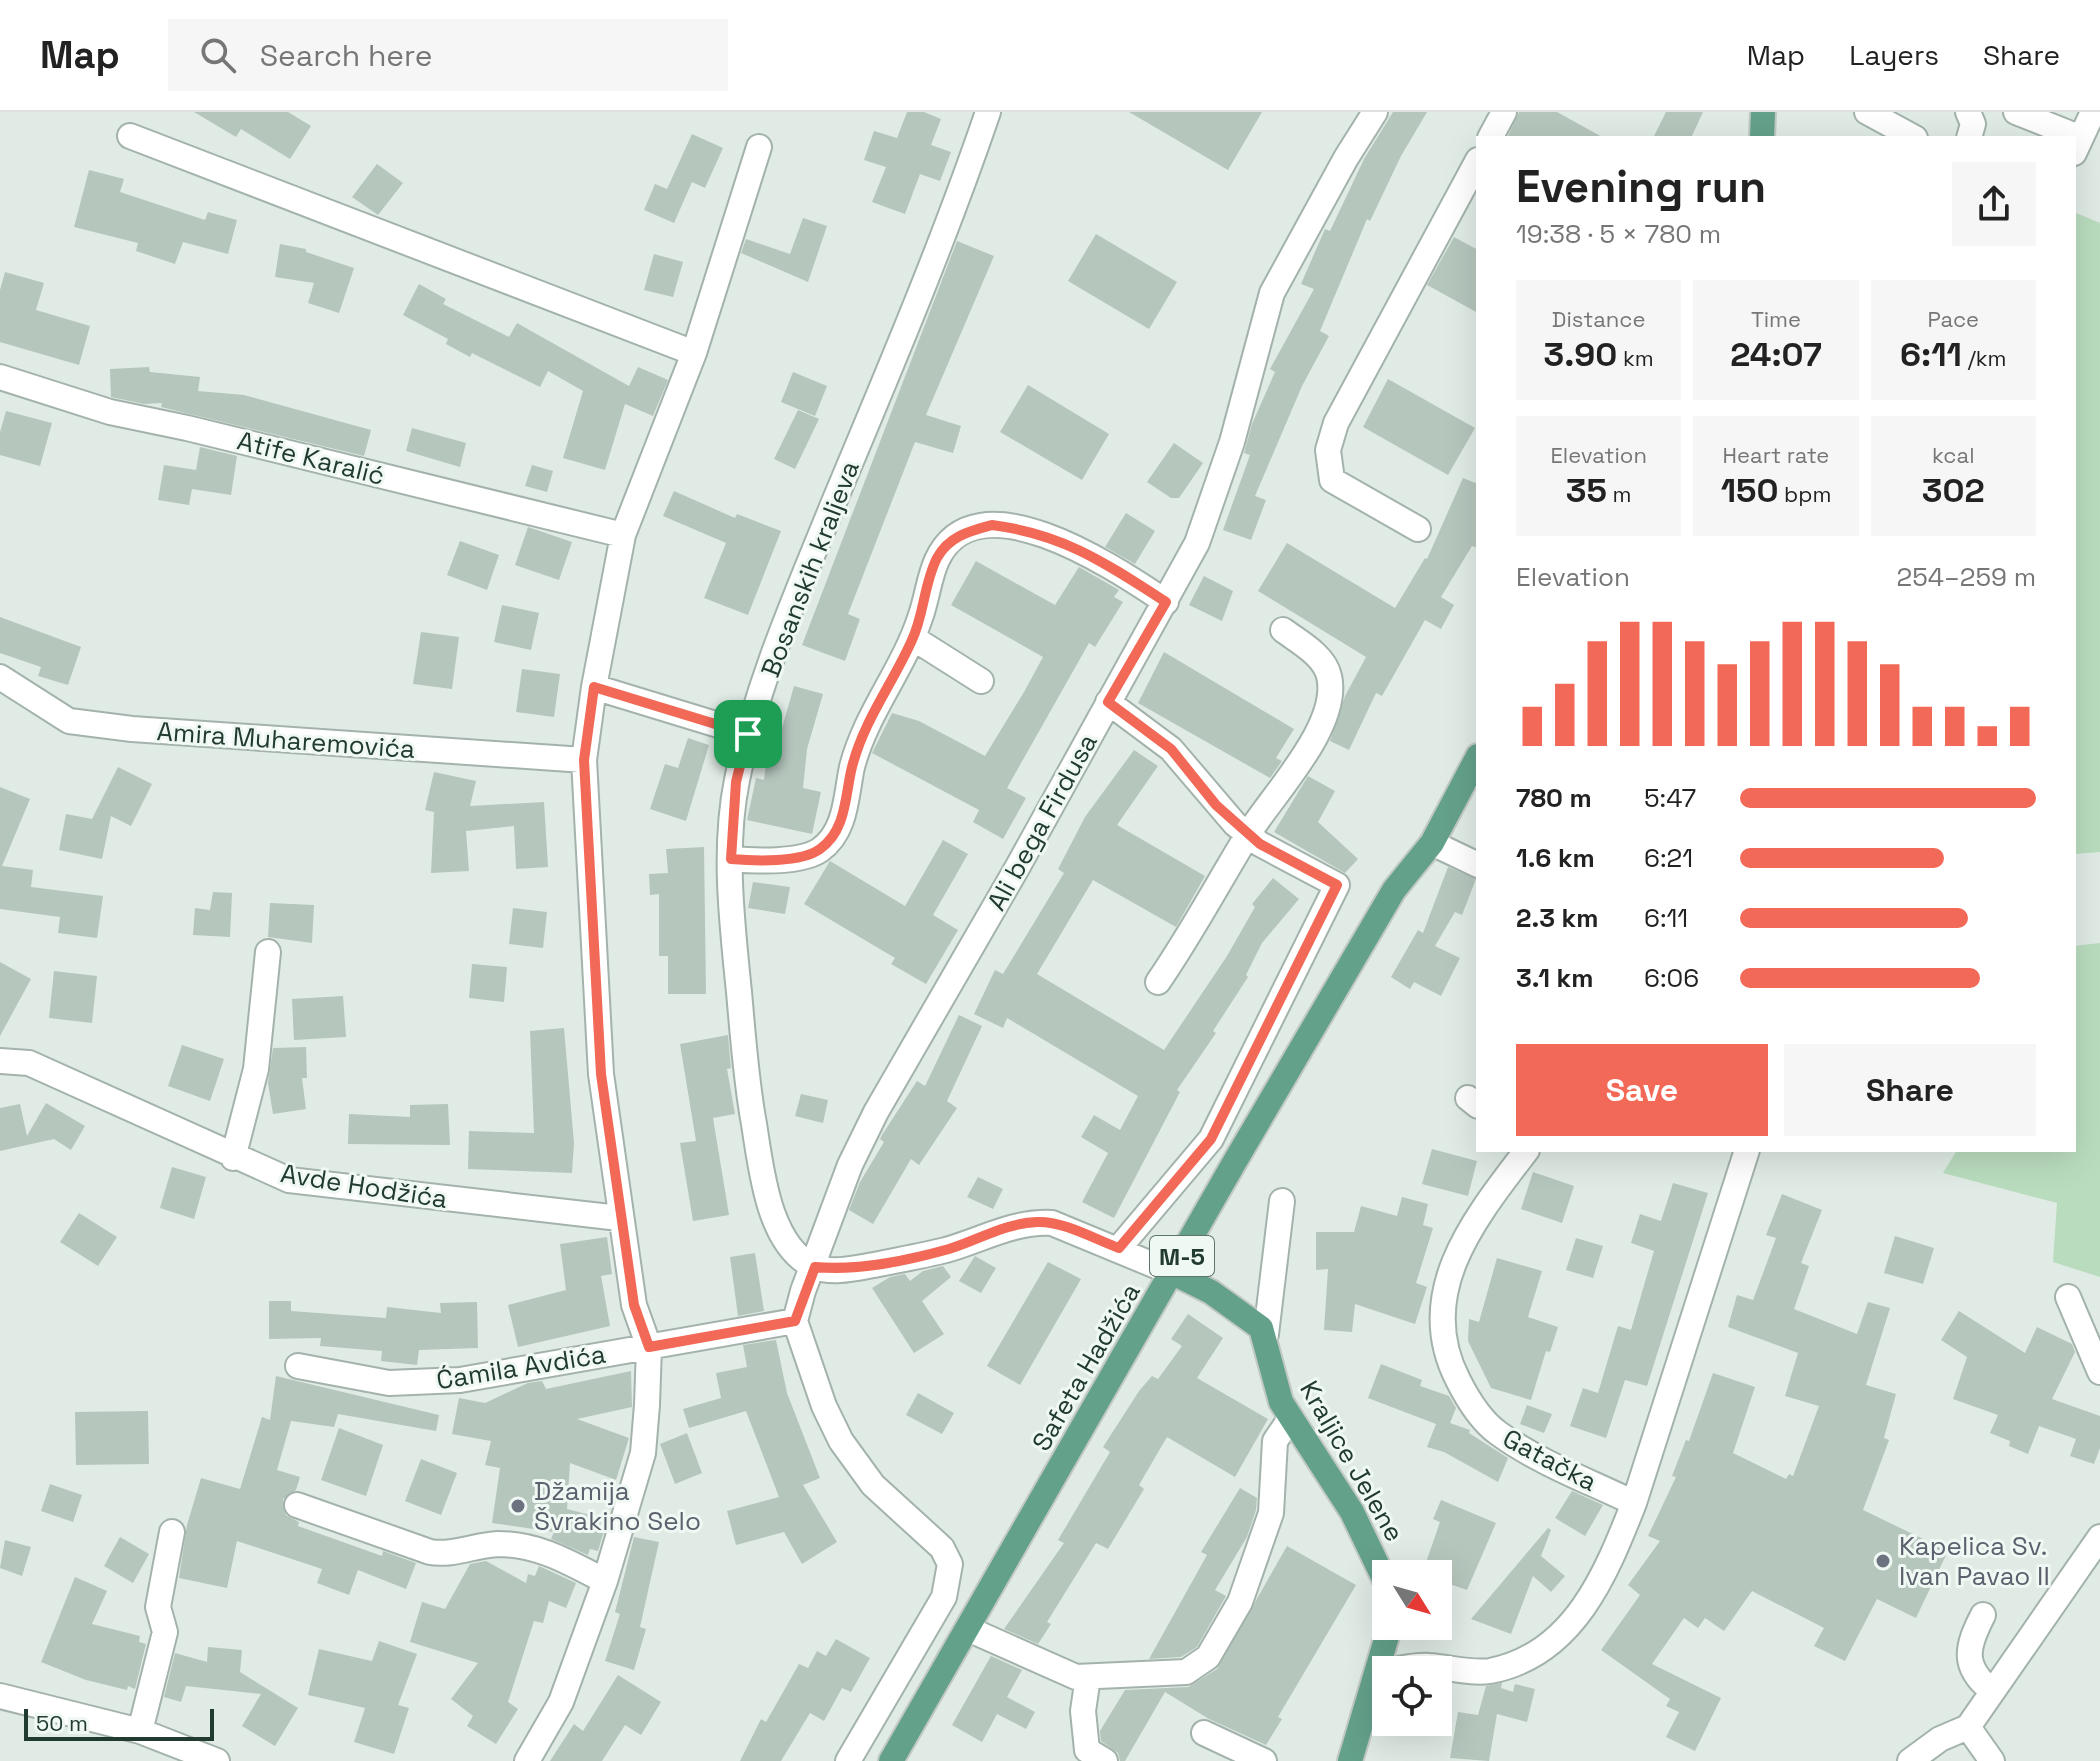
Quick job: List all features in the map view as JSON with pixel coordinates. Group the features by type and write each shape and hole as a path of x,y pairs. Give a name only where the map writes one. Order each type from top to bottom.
{"main road":[{"path":"1762,136 1763,112"},
{"name":"Safeta Hadžića","path":"891,1761 1394,890 1432,843 1476,760"},
{"path":"1173,1273 1245,1315 1266,1334"},
{"name":"Kraljice Jelene","path":"1266,1334 1281,1402 1352,1512 1375,1560"},
{"path":"1350,1761 1372,1703"}],"street":[{"name":"Bosanskih kraljeva","path":"815,1267 786,1241 766,1196 748,1094 732,923 731,859 736,782 748,734 808,565 953,211 988,112"},
{"name":"Ali bega Firdusa","path":"795,1321 850,1165 876,1112 1197,543 1232,442 1272,293 1346,158 1375,112"},
{"path":"1491,136 1504,112"},
{"path":"1867,112 1911,136"},
{"path":"1968,112 1973,124 1970,136"},
{"path":"2016,112 2059,136"},
{"path":"2077,146 2093,112"},
{"path":"130,136 694,353"},
{"path":"527,1761 561,1702 605,1581 643,1453 649,1347 634,1305 619,1218 601,1074 584,760 594,687 623,535 694,353 759,147"},
{"path":"1418,529 1332,480 1328,450 1336,423 1476,164"},
{"name":"Atife Karalić","path":"0,377 110,412 623,535"},
{"path":"731,859 763,862 802,856 818,851 829,841 849,801 852,768 877,700 913,638 937,558 959,534 992,525 1025,529 1086,551 1166,602"},
{"path":"1158,982 1199,923 1248,834 1305,752 1326,714 1330,677 1320,658 1283,630"},
{"path":"913,638 981,681"},
{"name":"Amira Muharemovića","path":"0,677 69,721 132,729 584,760"},
{"path":"594,687 748,734"},
{"path":"1108,702 1171,749 1216,805 1260,844 1337,885 1211,1139 1119,1248"},
{"path":"1432,843 1476,864"},
{"path":"233,1158 256,1069 268,952"},
{"name":"Avde Hodžića","path":"0,1061 29,1063 233,1158 289,1180 619,1218"},
{"name":"Gatačka","path":"1526,1152 1460,1245 1444,1287 1440,1325 1452,1367 1471,1406 1496,1432 1533,1455 1634,1503"},
{"path":"1452,1668 1488,1671 1526,1659 1557,1639 1580,1615 1595,1590 1634,1503 1746,1152"},
{"path":"1266,1334 1282,1201"},
{"path":"815,1267 846,1270 875,1265 948,1249 1011,1226 1035,1222 1052,1223 1119,1248 1173,1273"},
{"path":"2068,1297 2100,1372"},
{"path":"649,1347 795,1321 824,1406 841,1441 873,1485 942,1548 950,1564 944,1597 848,1761"},
{"name":"Ćamila Avdića","path":"298,1366 389,1383 460,1380 649,1347"},
{"path":"968,1629 1054,1670 1088,1677 1186,1672 1208,1657 1245,1587 1271,1513 1275,1441 1290,1419"},
{"path":"297,1505 430,1552 442,1554 497,1544 539,1548 605,1581"},
{"path":"140,1731 165,1632 158,1607 172,1532"},
{"path":"1910,1761 1940,1739 1968,1727 2100,1537"},
{"path":"1983,1615 1972,1636 1970,1661 1974,1676 1991,1690"},
{"path":"1088,1677 1083,1711 1087,1750 1105,1761"},
{"path":"0,1696 140,1731 217,1761"},
{"path":"1968,1727 1992,1761"},
{"path":"1204,1733 1230,1748 1264,1761"}],"green space":[{"path":"2076,213 2100,223 2100,852 2076,854"},
{"path":"2100,943 2100,1277 2053,1262 2057,1203 1943,1173 1956,1152 2076,1152 2076,946"}],"building":[{"path":"194,112 288,112 311,126 290,159 241,129 236,137"},
{"path":"907,112 924,112 941,119 931,145 951,152 940,181 920,174 905,214 872,202 886,167 864,160 874,131 897,138"},
{"path":"1129,112 1262,112 1228,170"},
{"path":"1393,112 1427,112 1401,156 1370,221 1367,219 1320,331 1329,336 1302,386 1255,496 1266,500 1251,540 1223,530 1250,455 1244,453 1252,424 1275,372 1270,369 1314,289 1301,284 1325,229 1330,231 1364,159"},
{"path":"1519,112 1557,112 1600,136 1508,136"},
{"path":"1666,112 1703,112 1692,136 1654,136"},
{"path":"692,134 723,148 705,188 692,182 674,223 644,210 655,184 667,189"},
{"path":"377,164 403,183 378,215 352,197"},
{"path":"89,170 124,179 120,192 205,220 208,212 237,220 228,254 183,242 175,264 136,251 138,243 74,227"},
{"path":"803,218 827,226 808,282 741,253 746,239 790,254"},
{"path":"1096,234 1177,282 1149,329 1068,281"},
{"path":"1454,237 1476,249 1476,312 1427,285"},
{"path":"957,241 994,256 926,415 961,426 953,453 915,442 848,614 860,619 845,661 802,645"},
{"path":"280,244 306,249 306,252 354,268 339,313 308,303 314,283 275,277"},
{"path":"654,254 683,262 673,297 644,290"},
{"path":"5,272 44,283 36,310 90,326 79,365 0,342 0,290"},
{"path":"419,284 446,299 443,304 509,337 517,323 629,386 638,367 668,380 653,416 625,404 605,470 563,458 583,391 548,371 540,387 472,353 470,357 446,344 448,339 403,315"},
{"path":"149,367 150,372 200,377 198,391 244,395 371,430 364,456 161,407 162,403 144,404 111,397 110,369"},
{"path":"793,372 827,386 815,416 781,402"},
{"path":"1388,379 1475,428 1448,475 1363,427"},
{"path":"1028,385 1109,434 1082,480 1000,432"},
{"path":"798,410 819,419 795,469 774,459"},
{"path":"6,411 52,423 40,466 0,455 0,432"},
{"path":"412,428 466,443 460,467 406,451"},
{"path":"1174,443 1203,463 1179,498 1171,498 1147,482"},
{"path":"200,447 237,456 231,495 192,489 189,505 158,500 164,465 196,470"},
{"path":"532,465 553,471 547,492 525,486"},
{"path":"1463,478 1476,483 1476,547 1472,546 1441,597 1454,605 1441,629 1425,620 1382,696 1376,693 1349,750 1330,741 1345,696 1366,657 1258,591 1287,543 1395,608 1427,559"},
{"path":"674,491 735,518 737,514 781,531 748,615 704,598 726,543 663,516"},
{"path":"1126,513 1155,531 1135,564 1105,547"},
{"path":"528,527 572,542 559,580 515,565"},
{"path":"460,541 499,555 487,590 447,575"},
{"path":"976,561 1055,605 1079,567 1119,590 1114,597 1123,602 1095,647 1089,643 1007,788 1026,798 1003,839 973,822 979,810 872,753 892,713 919,721 985,756 1043,657 951,605"},
{"path":"1204,576 1233,591 1222,621 1189,605"},
{"path":"502,605 539,613 531,650 494,642"},
{"path":"0,617 81,647 68,685 38,676 41,667 0,653"},
{"path":"421,632 459,637 452,689 413,684"},
{"path":"1164,652 1294,729 1276,758 1282,761 1270,778 1138,703"},
{"path":"522,669 560,674 554,717 516,712"},
{"path":"794,686 823,694 807,749 803,788 821,792 812,834 747,820 756,778 764,780 768,745 777,746"},
{"path":"688,738 709,745 686,821 650,809 665,764 678,768"},
{"path":"1134,750 1158,766 1117,825 1205,876 1176,927 1093,880 1037,974 1164,1050 1227,956 1255,907 1252,904 1273,878 1299,899 1262,943 1246,975 1248,977 1213,1031 1216,1033 1177,1090 1180,1092 1114,1218 1082,1202 1108,1153 1081,1137 1094,1115 1120,1130 1138,1096 1007,1018 1003,1028 974,1014 995,970 1003,974 1064,873 1058,869 1085,817"},
{"path":"118,767 152,784 131,826 111,816 102,859 59,850 66,814 92,819"},
{"path":"434,772 476,781 470,806 544,802 548,867 516,869 514,826 466,831 469,871 431,873 434,812 425,810"},
{"path":"1308,776 1335,791 1318,822 1358,859 1345,873 1274,832"},
{"path":"0,787 30,799 2,866 33,870 31,887 103,896 97,938 58,933 60,917 0,909"},
{"path":"943,840 968,854 933,915 958,930 926,984 891,964 895,958 804,904 830,861 905,906"},
{"path":"704,847 706,994 668,994 668,956 659,956 659,894 650,895 649,874 668,873 666,849"},
{"path":"1448,867 1476,879 1462,915 1455,912 1435,946 1460,958 1441,996 1414,982 1410,989 1391,977 1418,930 1423,933"},
{"path":"753,882 790,887 785,914 748,908"},
{"path":"213,892 232,893 230,937 193,935 195,908 210,910"},
{"path":"270,903 314,905 312,943 268,937"},
{"path":"513,908 547,912 543,948 509,944"},
{"path":"0,962 31,979 0,1036"},
{"path":"472,964 507,967 504,1002 469,998"},
{"path":"54,971 97,976 92,1023 49,1018"},
{"path":"343,996 346,1037 294,1040 292,999"},
{"path":"959,1015 982,1026 947,1101 957,1108 919,1165 911,1159 873,1224 849,1210 860,1182 884,1142 880,1139 882,1135 917,1081 925,1086"},
{"path":"564,1028 574,1143 572,1173 468,1169 469,1131 534,1133 530,1031"},
{"path":"728,1035 731,1068 727,1069 735,1114 713,1118 729,1215 693,1221 680,1143 696,1141 680,1044"},
{"path":"182,1045 224,1059 210,1101 168,1086"},
{"path":"306,1047 307,1078 302,1078 306,1109 273,1114 268,1083 273,1048"},
{"path":"801,1094 828,1100 823,1123 795,1116"},
{"path":"46,1103 85,1126 71,1150 54,1139 0,1151 0,1108 20,1104 27,1136"},
{"path":"448,1104 450,1145 348,1144 349,1114 410,1117 410,1105"},
{"path":"1432,1149 1477,1161 1468,1196 1422,1184"},
{"path":"172,1167 206,1177 194,1219 160,1208"},
{"path":"1533,1172 1574,1186 1562,1223 1521,1209"},
{"path":"978,1177 1003,1189 993,1209 967,1197"},
{"path":"1673,1183 1708,1193 1647,1386 1625,1380 1606,1438 1570,1426 1583,1388 1598,1393 1618,1326 1631,1330 1654,1251 1631,1243 1640,1214 1661,1221"},
{"path":"1782,1194 1822,1210 1801,1263 1809,1266 1794,1309 1857,1334 1868,1302 1890,1308 1866,1385 1896,1394 1884,1438 1889,1440 1863,1510 1948,1551 1916,1618 1877,1599 1845,1661 1814,1646 1824,1628 1752,1591 1724,1631 1705,1618 1698,1628 1684,1618 1652,1664 1721,1698 1695,1751 1666,1737 1679,1712 1666,1706 1670,1699 1601,1650 1640,1595 1628,1585 1660,1541 1648,1536 1676,1477 1672,1476 1686,1440 1689,1441 1713,1373 1755,1387 1733,1453 1786,1479 1789,1474 1793,1476 1819,1406 1785,1396 1798,1353 1728,1327 1737,1295 1753,1300 1776,1238 1766,1235"},
{"path":"1402,1197 1428,1204 1423,1225 1433,1228 1416,1283 1427,1287 1415,1324 1355,1304 1352,1332 1324,1330 1328,1269 1316,1270 1316,1232 1354,1232 1361,1206 1397,1216"},
{"path":"79,1213 117,1237 98,1266 60,1242"},
{"path":"1895,1236 1934,1248 1923,1284 1884,1273"},
{"path":"607,1237 612,1274 601,1276 610,1326 518,1347 508,1305 566,1290 560,1244"},
{"path":"1576,1238 1603,1246 1593,1278 1566,1270"},
{"path":"755,1253 764,1311 738,1316 730,1257"},
{"path":"975,1256 996,1268 981,1293 959,1281"},
{"path":"1497,1258 1542,1271 1528,1317 1558,1327 1550,1352 1546,1351 1531,1400 1491,1388 1468,1341 1469,1319 1479,1322"},
{"path":"1048,1262 1081,1279 1020,1385 987,1366"},
{"path":"943,1266 951,1277 922,1301 944,1334 914,1353 872,1288 890,1277 905,1274 910,1281 923,1271"},
{"path":"269,1301 291,1301 291,1311 386,1318 387,1307 441,1313 440,1303 477,1302 478,1348 419,1350 417,1365 381,1361 382,1351 320,1346 321,1338 269,1339"},
{"path":"1959,1311 2025,1353 2037,1327 2072,1344 2075,1352 2052,1399 2100,1416 2100,1448 2094,1464 2070,1456 2076,1439 2039,1426 2028,1454 2009,1446 2010,1441 1990,1433 1998,1415 1953,1399 1967,1357 1941,1340"},
{"path":"1188,1314 1223,1338 1197,1378 1268,1419 1235,1477 1167,1437 1139,1485 1144,1489 1108,1549 1096,1543 1047,1622 1051,1624 1038,1644 1004,1629 1064,1543 1058,1540 1110,1452 1103,1447 1139,1391 1152,1376 1158,1379 1182,1346 1171,1339"},
{"path":"776,1340 787,1393 820,1478 803,1485 837,1542 802,1564 784,1532 736,1545 727,1511 779,1497 746,1411 689,1428 683,1409 721,1398 716,1373 747,1367 743,1345"},
{"path":"1381,1364 1422,1380 1420,1386 1449,1396 1456,1408 1450,1423 1470,1430 1469,1433 1508,1458 1498,1482 1444,1452 1427,1447 1436,1424 1368,1398"},
{"path":"631,1371 632,1407 577,1419 629,1438 616,1480 570,1463 567,1509 602,1518 599,1529 604,1531 598,1551 590,1549 588,1555 551,1539 554,1532 492,1523 500,1468 485,1465 491,1441 452,1434 459,1398 485,1403 528,1383 542,1381 546,1389"},
{"path":"276,1376 439,1415 436,1431 338,1414 334,1427 291,1421 277,1470 300,1477 296,1490 283,1499 286,1515 299,1522 298,1526 382,1556 383,1551 416,1563 406,1589 358,1570 349,1595 317,1583 322,1569 237,1541 227,1588 179,1578 187,1525 201,1478 240,1489 262,1417 270,1420"},
{"path":"918,1393 954,1413 942,1434 906,1415"},
{"path":"1527,1405 1552,1414 1544,1433 1520,1424"},
{"path":"148,1411 149,1464 76,1465 75,1412"},
{"path":"339,1428 383,1445 366,1496 321,1480"},
{"path":"687,1433 702,1473 675,1484 660,1444"},
{"path":"421,1459 457,1473 441,1515 405,1501"},
{"path":"50,1484 82,1495 73,1522 41,1511"},
{"path":"1240,1488 1257,1498 1256,1510 1247,1537 1215,1590 1226,1596 1197,1647 1181,1657 1149,1659 1207,1555 1201,1552"},
{"path":"1572,1491 1603,1505 1585,1536 1555,1518"},
{"path":"1441,1500 1496,1523 1467,1590 1452,1585 1452,1560 1427,1560 1440,1522 1433,1519"},
{"path":"1548,1528 1551,1530 1541,1556 1565,1576 1551,1592 1533,1576 1511,1634 1471,1619"},
{"path":"120,1537 149,1554 133,1583 104,1566"},
{"path":"634,1537 659,1542 640,1627 646,1629 634,1670 605,1661 620,1614 615,1612"},
{"path":"5,1540 31,1547 22,1576 0,1568"},
{"path":"1287,1546 1356,1585 1278,1717 1282,1719 1266,1745 1209,1719 1165,1692 1125,1761 1120,1761 1118,1753 1101,1741 1100,1731 1125,1690 1188,1687 1217,1669"},
{"path":"486,1561 526,1583 528,1574 535,1576 539,1566 576,1583 566,1608 549,1601 543,1623 534,1621 508,1702 518,1709 496,1744 467,1726 473,1716 451,1699 478,1663 410,1642 422,1602 445,1609 470,1564"},
{"path":"75,1577 107,1591 92,1624 140,1636 139,1642 146,1644 135,1689 128,1686 127,1690 86,1680 41,1662"},
{"path":"836,1639 870,1658 851,1692 842,1688 824,1721 810,1713 781,1761 740,1761 761,1719 766,1722 799,1664 808,1668 817,1651 826,1656"},
{"path":"379,1641 417,1654 398,1705 409,1708 394,1754 354,1742 365,1708 308,1695 319,1649 372,1661"},
{"path":"208,1647 242,1650 240,1672 298,1708 275,1746 242,1726 261,1694 186,1686 181,1702 164,1697 175,1653 207,1662"},
{"path":"991,1656 1022,1670 1007,1697 1035,1712 1026,1729 997,1714 982,1742 952,1725"},
{"path":"618,1675 661,1702 641,1735 625,1725 602,1761 550,1761 574,1724 583,1731"},
{"path":"1502,1683 1501,1688 1513,1692 1515,1684 1535,1689 1527,1722 1497,1714 1489,1761 1450,1758 1458,1712 1478,1715 1486,1686"}],"place":[{"name":"Džamija Švrakino Selo","path":"518,1506"},
{"name":"Kapelica Sv. Ivan Pavao II","path":"1883,1561"}],"route":[{"path":"992,525 1025,529 1056,539 1086,551 1166,602 1108,702 1171,749 1216,805 1260,844 1337,885 1211,1139 1119,1248 1052,1223 1035,1222 1011,1226 948,1249 875,1265 846,1270 815,1267 803,1291 795,1321 649,1347 634,1305 619,1218 601,1074 584,760 594,687 748,734 736,782 731,859 763,862 818,851 829,841 849,801 852,768 864,733 877,700 913,638 937,558 959,534 992,525"}]}
